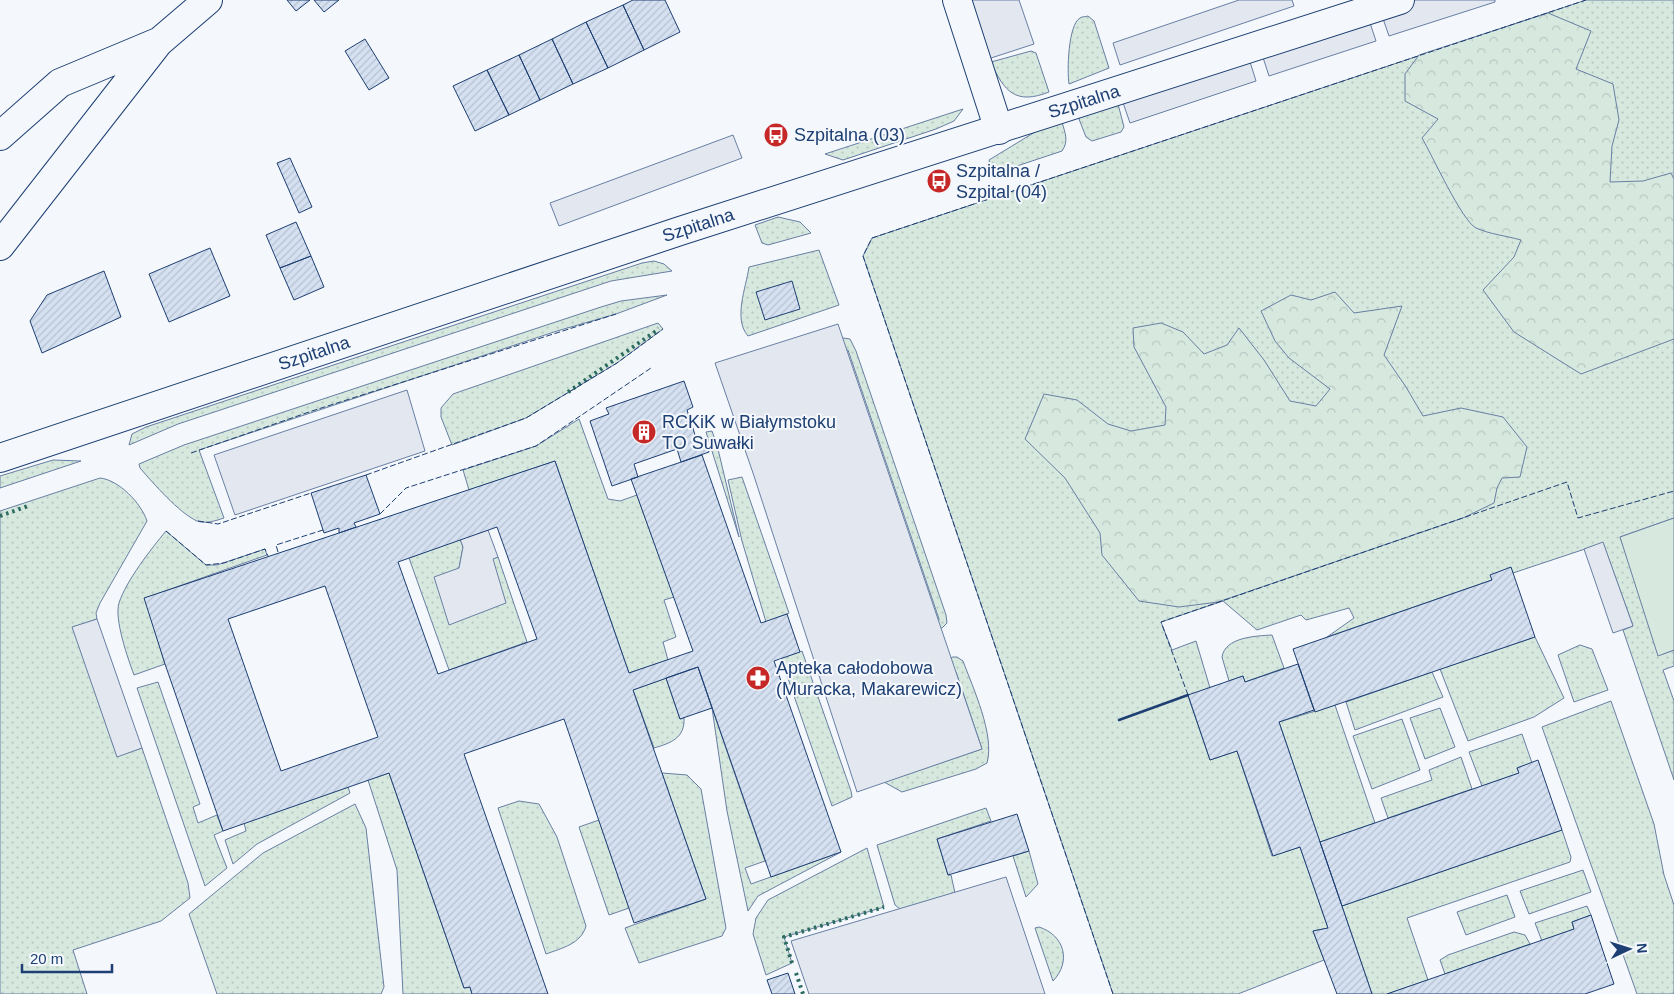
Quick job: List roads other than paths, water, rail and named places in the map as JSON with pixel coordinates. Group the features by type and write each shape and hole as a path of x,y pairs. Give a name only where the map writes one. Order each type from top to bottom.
{"street":[{"path":"0,246 159,42 208,0"},
{"path":"957,0 999,130"},
{"name":"Szpitalna","path":"0,458 680,231 1400,0"},
{"path":"0,136 60,83 159,42"}],"place":[{"name":"Szpitalna (03)","path":"776,135"},
{"name":"Szpitalna / Szpital (04)","path":"939,181"},
{"name":"RCKiK w Białymstoku TO Suwałki","path":"644,432"},
{"name":"Apteka całodobowa (Muracka, Makarewicz)","path":"758,678"}]}
